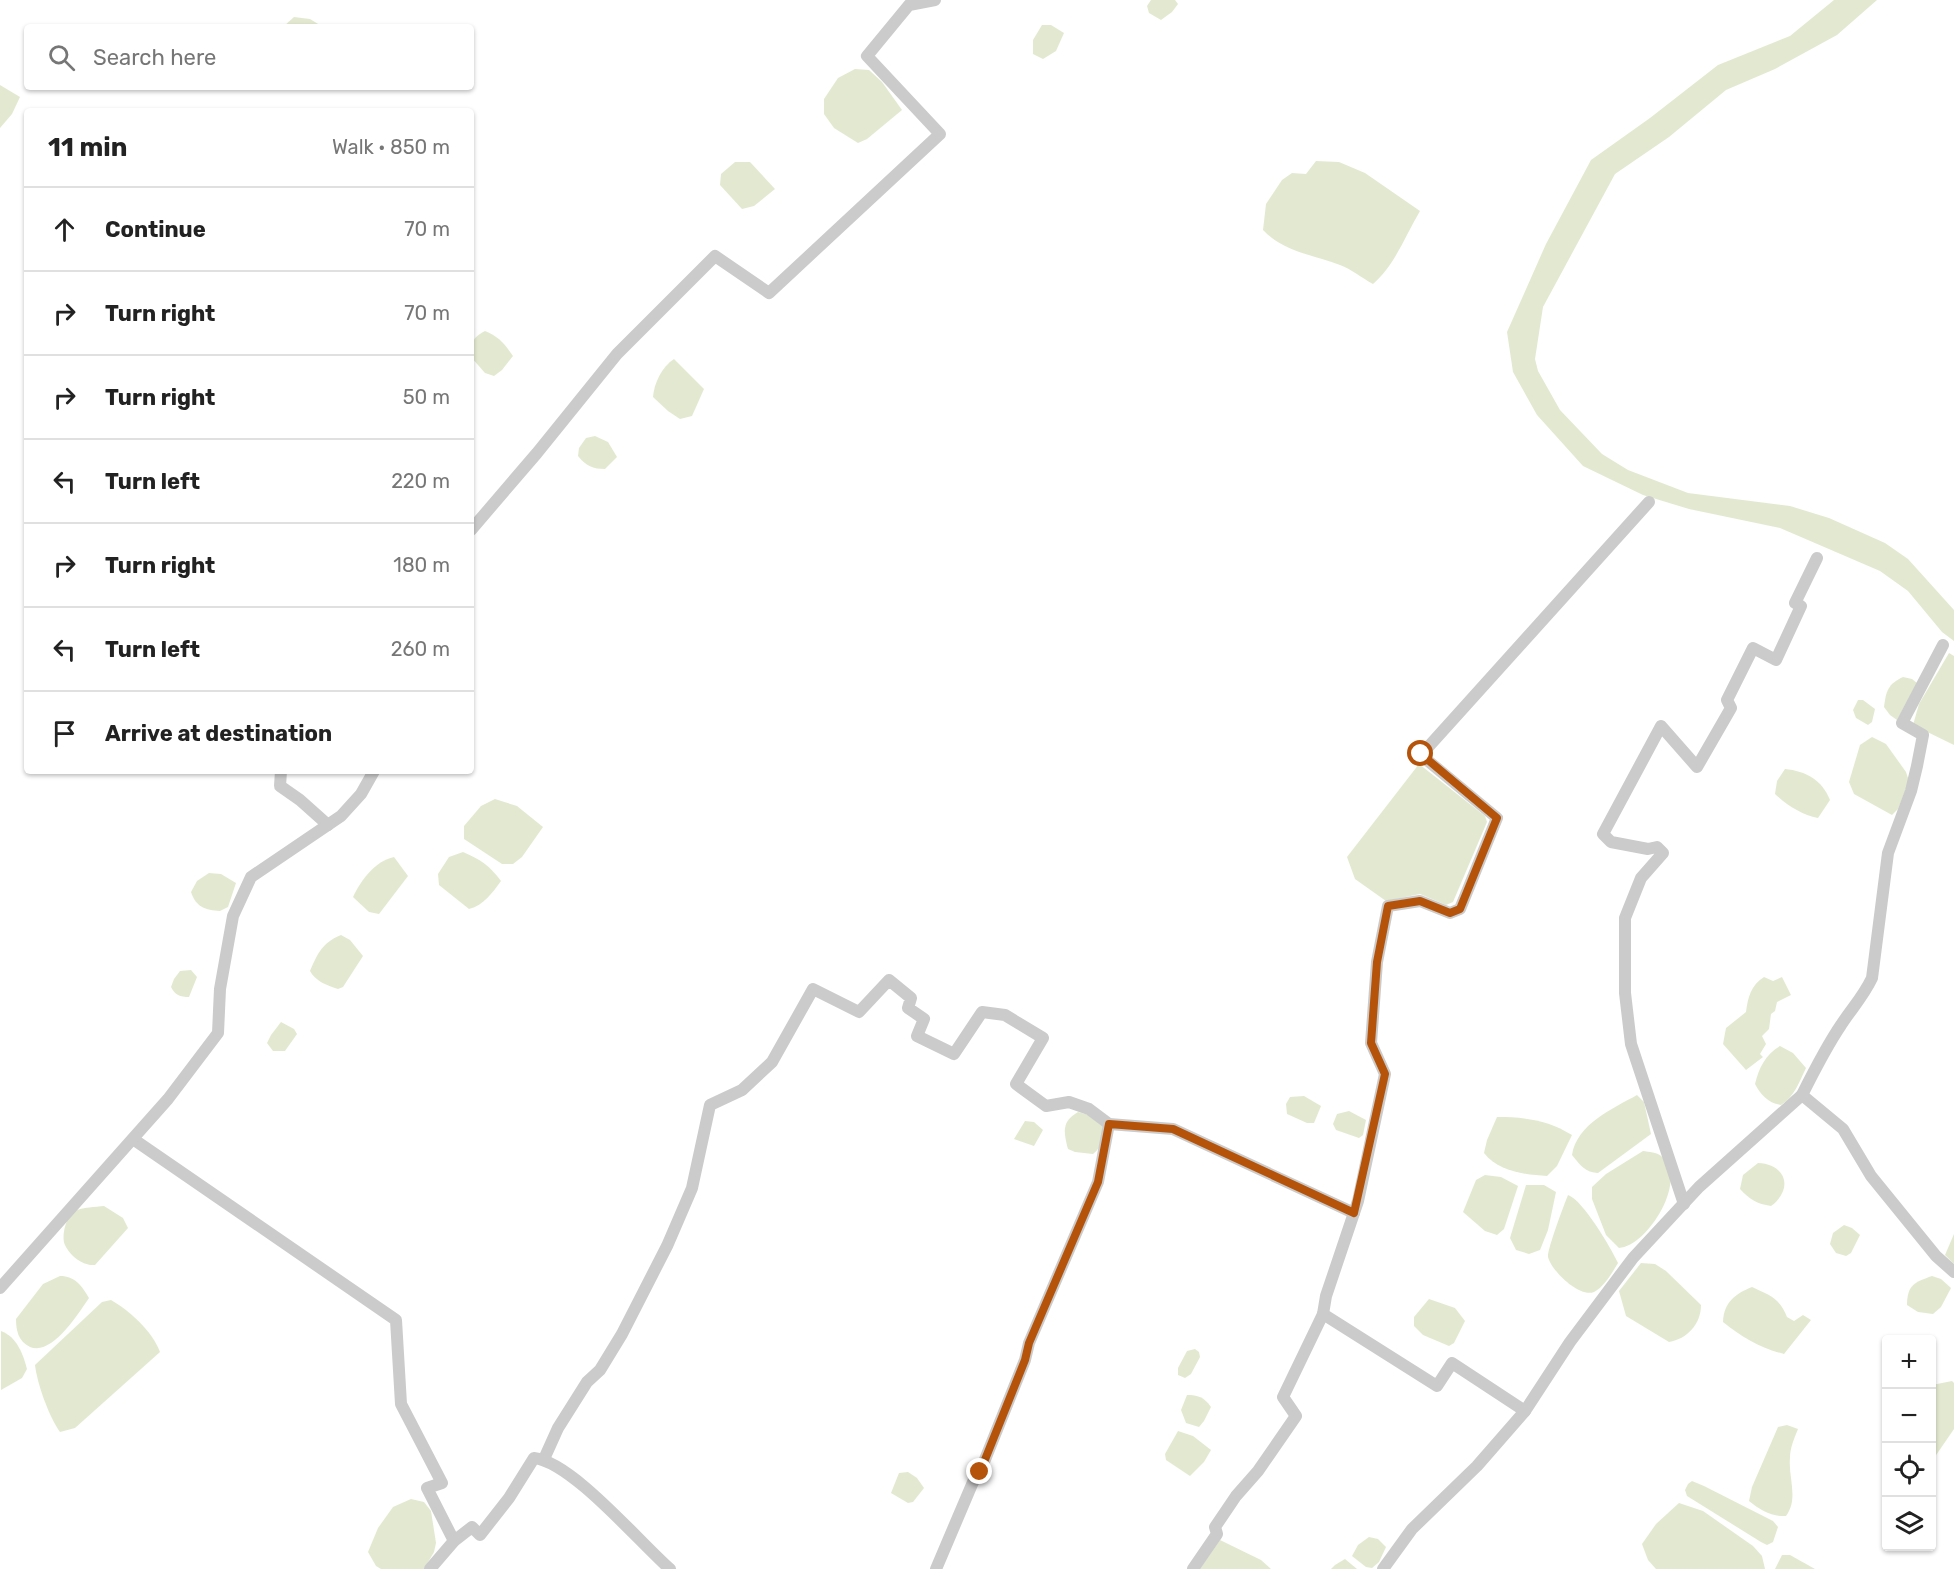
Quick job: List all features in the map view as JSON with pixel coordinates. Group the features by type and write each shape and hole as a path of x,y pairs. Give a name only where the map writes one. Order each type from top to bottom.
{"street":[{"path":"474,526 617,354 715,256 769,292 940,134 867,56 909,4 935,0"},
{"path":"1193,1569 1217,1534 1215,1527 1296,1416 1283,1396 1323,1314 1326,1296 1354,1213 1385,1074 1371,1043 1377,962 1388,906 1420,901 1450,913 1460,909 1497,818 1421,754 1649,502"},
{"path":"1684,1204 1631,1044 1625,993 1625,918 1641,878 1663,853 1657,848 1648,849 1611,842 1603,834 1661,726 1697,767 1731,708 1727,700 1753,648 1776,660 1801,606 1795,603 1817,558"},
{"path":"1383,1569 1412,1529 1477,1466 1525,1412 1570,1342 1633,1258 1699,1187 1802,1095 1841,1024 1863,996 1872,978 1888,853 1911,791 1923,735 1902,723 1943,645"},
{"path":"281,774 280,786 328,825"},
{"path":"0,1288 168,1099 218,1033 220,989 233,916 251,877 341,816 361,794 372,774"},
{"path":"544,1459 558,1428 587,1382 600,1370 622,1334 667,1246 692,1188 710,1105 742,1090 772,1062 813,989 859,1012 889,980 911,998 908,1008 924,1019 916,1036 954,1054 982,1012 1005,1016 1043,1038 1016,1084 1046,1106 1069,1102 1089,1109 1109,1124 1173,1129 1354,1213"},
{"path":"1802,1095 1843,1130 1871,1176 1936,1256 1954,1272"},
{"path":"936,1569 980,1472 1025,1360 1029,1343 1098,1182 1109,1124"},
{"path":"133,1139 396,1320 401,1404 442,1483 427,1488 454,1541"},
{"path":"1323,1314 1437,1386 1452,1363 1525,1412"},
{"path":"430,1569 454,1541 472,1527 480,1535 509,1498 534,1458 544,1459 577,1480 670,1569"}],"shaded area":[{"path":"1151,0 1175,0 1178,4 1161,20 1149,13 1147,6"},
{"path":"1834,0 1877,0 1837,35 1775,69 1726,90 1669,137 1615,174 1543,307 1535,359 1538,371 1560,410 1602,454 1628,470 1688,493 1790,506 1829,518 1885,543 1908,559 1954,610 1954,641 1942,632 1908,591 1880,571 1780,528 1689,509 1643,495 1583,466 1537,415 1513,372 1507,332 1546,244 1591,160 1718,65 1790,36"},
{"path":"294,17 310,19 318,24 286,24"},
{"path":"1042,25 1051,25 1064,33 1056,51 1043,59 1033,54 1033,40"},
{"path":"855,69 869,70 882,82 902,110 867,139 858,143 834,128 824,114 824,99 838,78"},
{"path":"0,85 20,97 12,114 0,128"},
{"path":"1316,161 1339,162 1365,173 1420,211 1394,259 1373,284 1344,267 1289,248 1263,230 1266,204 1282,180 1292,173 1306,174"},
{"path":"735,162 750,162 775,189 754,206 742,209 720,185 721,174"},
{"path":"485,331 494,335 513,356 494,376 485,373 474,360 474,340"},
{"path":"674,359 704,389 692,416 680,419 653,397 659,376"},
{"path":"595,436 608,442 617,457 605,469 590,466 578,456 579,448 586,438"},
{"path":"1949,653 1954,656 1954,745 1913,725 1919,704"},
{"path":"1903,677 1917,683 1897,720 1884,707 1891,685"},
{"path":"1858,700 1863,700 1875,709 1872,722 1868,725 1856,718 1853,710"},
{"path":"1872,737 1886,744 1906,772 1909,781 1898,809 1892,815 1854,794 1849,782 1860,745"},
{"path":"1419,764 1485,816 1487,822 1453,902 1446,905 1420,894 1386,901 1355,879 1347,857"},
{"path":"1785,769 1806,774 1823,787 1830,800 1818,818 1795,809 1775,794 1777,781"},
{"path":"495,799 517,806 543,827 522,857 513,864 502,864 464,839 464,826 481,806"},
{"path":"463,852 475,857 493,871 501,881 483,902 469,909 439,885 438,874 449,857"},
{"path":"394,857 408,876 379,914 369,912 353,897 369,872 387,859"},
{"path":"209,873 221,874 236,883 228,907 220,911 202,907 191,892 197,881"},
{"path":"341,935 350,940 363,956 343,987 338,989 318,980 310,971 321,949 329,941"},
{"path":"191,970 197,977 189,997 178,995 171,987 174,979 180,971"},
{"path":"1764,977 1773,981 1782,977 1791,995 1777,1002 1775,1011 1771,1014 1769,1029 1762,1036 1766,1044 1760,1054 1763,1057 1746,1070 1723,1044 1726,1028 1746,1012 1751,992"},
{"path":"281,1022 294,1029 297,1034 285,1051 273,1051 267,1043"},
{"path":"1780,1046 1793,1053 1806,1068 1793,1093 1781,1105 1765,1098 1755,1084 1763,1062"},
{"path":"1637,1095 1644,1102 1651,1134 1598,1173 1586,1170 1572,1155 1581,1135 1597,1119"},
{"path":"1304,1096 1321,1106 1314,1123 1307,1123 1287,1114 1286,1104 1290,1097"},
{"path":"1349,1111 1366,1120 1363,1135 1359,1138 1336,1130 1333,1124 1337,1114"},
{"path":"1078,1112 1103,1123 1100,1144 1093,1154 1068,1149 1065,1137 1066,1124"},
{"path":"1497,1117 1536,1120 1572,1135 1557,1166 1547,1176 1512,1171 1490,1159 1484,1153"},
{"path":"1025,1121 1034,1122 1043,1130 1034,1146 1014,1139"},
{"path":"1643,1151 1661,1156 1669,1166 1671,1179 1668,1194 1653,1224 1642,1236 1619,1248 1606,1235 1592,1199 1592,1187 1606,1174"},
{"path":"1758,1163 1768,1164 1775,1168 1784,1178 1783,1192 1771,1206 1754,1200 1740,1189 1743,1175"},
{"path":"1485,1175 1501,1177 1518,1186 1504,1229 1497,1235 1485,1231 1463,1212 1476,1180"},
{"path":"1526,1185 1544,1185 1556,1192 1548,1230 1540,1250 1529,1254 1516,1250 1510,1238"},
{"path":"1568,1195 1589,1215 1618,1263 1604,1283 1594,1292 1581,1291 1567,1282 1554,1269 1548,1257"},
{"path":"104,1206 123,1218 128,1228 95,1265 86,1264 77,1260 67,1249 64,1241 65,1226 75,1211"},
{"path":"1844,1225 1860,1235 1851,1253 1846,1256 1836,1253 1830,1244 1833,1233"},
{"path":"1954,1234 1954,1264 1945,1255"},
{"path":"1641,1263 1655,1264 1666,1271 1701,1305 1696,1324 1682,1338 1669,1342 1626,1316 1619,1291"},
{"path":"60,1276 78,1282 89,1298 64,1332 55,1340 38,1348 30,1347 18,1335 16,1319 43,1284"},
{"path":"1932,1276 1941,1279 1951,1288 1941,1307 1933,1314 1918,1312 1907,1305 1910,1289 1913,1285"},
{"path":"1752,1287 1773,1298 1781,1305 1787,1317 1794,1321 1803,1315 1811,1320 1784,1354 1767,1349 1723,1322 1728,1304 1740,1293"},
{"path":"1429,1299 1455,1308 1465,1321 1454,1343 1449,1346 1423,1335 1414,1326 1414,1317"},
{"path":"111,1300 140,1322 160,1352 75,1428 60,1432 44,1400 35,1365 102,1302"},
{"path":"1,1331 15,1342 27,1369 22,1378 1,1390"},
{"path":"1195,1349 1199,1352 1200,1357 1191,1374 1185,1378 1178,1375 1178,1368 1187,1351"},
{"path":"1952,1381 1954,1383 1954,1429 1936,1455 1936,1389 1936,1384"},
{"path":"1187,1395 1200,1397 1211,1407 1199,1427 1186,1423 1181,1410"},
{"path":"1787,1425 1798,1429 1790,1454 1792,1502 1786,1516 1781,1516 1766,1512 1749,1501 1752,1487 1778,1427"},
{"path":"1178,1431 1193,1436 1211,1450 1204,1462 1190,1476 1166,1460 1165,1454"},
{"path":"908,1472 917,1478 924,1488 913,1502 908,1503 891,1493 899,1473"},
{"path":"1692,1481 1773,1521 1778,1527 1773,1542 1767,1545 1761,1542 1687,1496 1685,1490"},
{"path":"411,1499 424,1502 431,1511 436,1543 434,1552 424,1569 381,1569 376,1566 368,1552 378,1528 393,1507"},
{"path":"1679,1503 1703,1511 1753,1546 1762,1556 1765,1569 1656,1569 1648,1560 1642,1544 1656,1524"},
{"path":"1369,1537 1378,1539 1386,1547 1379,1562 1372,1568 1366,1567 1352,1556 1358,1545"},
{"path":"1220,1540 1261,1560 1271,1569 1200,1569"},
{"path":"1782,1555 1790,1555 1815,1569 1775,1569"},
{"path":"1345,1559 1357,1569 1331,1569 1335,1565"}],"route":[{"path":"980,1472 1025,1360 1029,1343 1098,1182 1109,1124 1173,1129 1354,1213 1385,1074 1371,1043 1377,962 1388,906 1420,901 1450,913 1460,909 1497,818 1421,754"}]}
